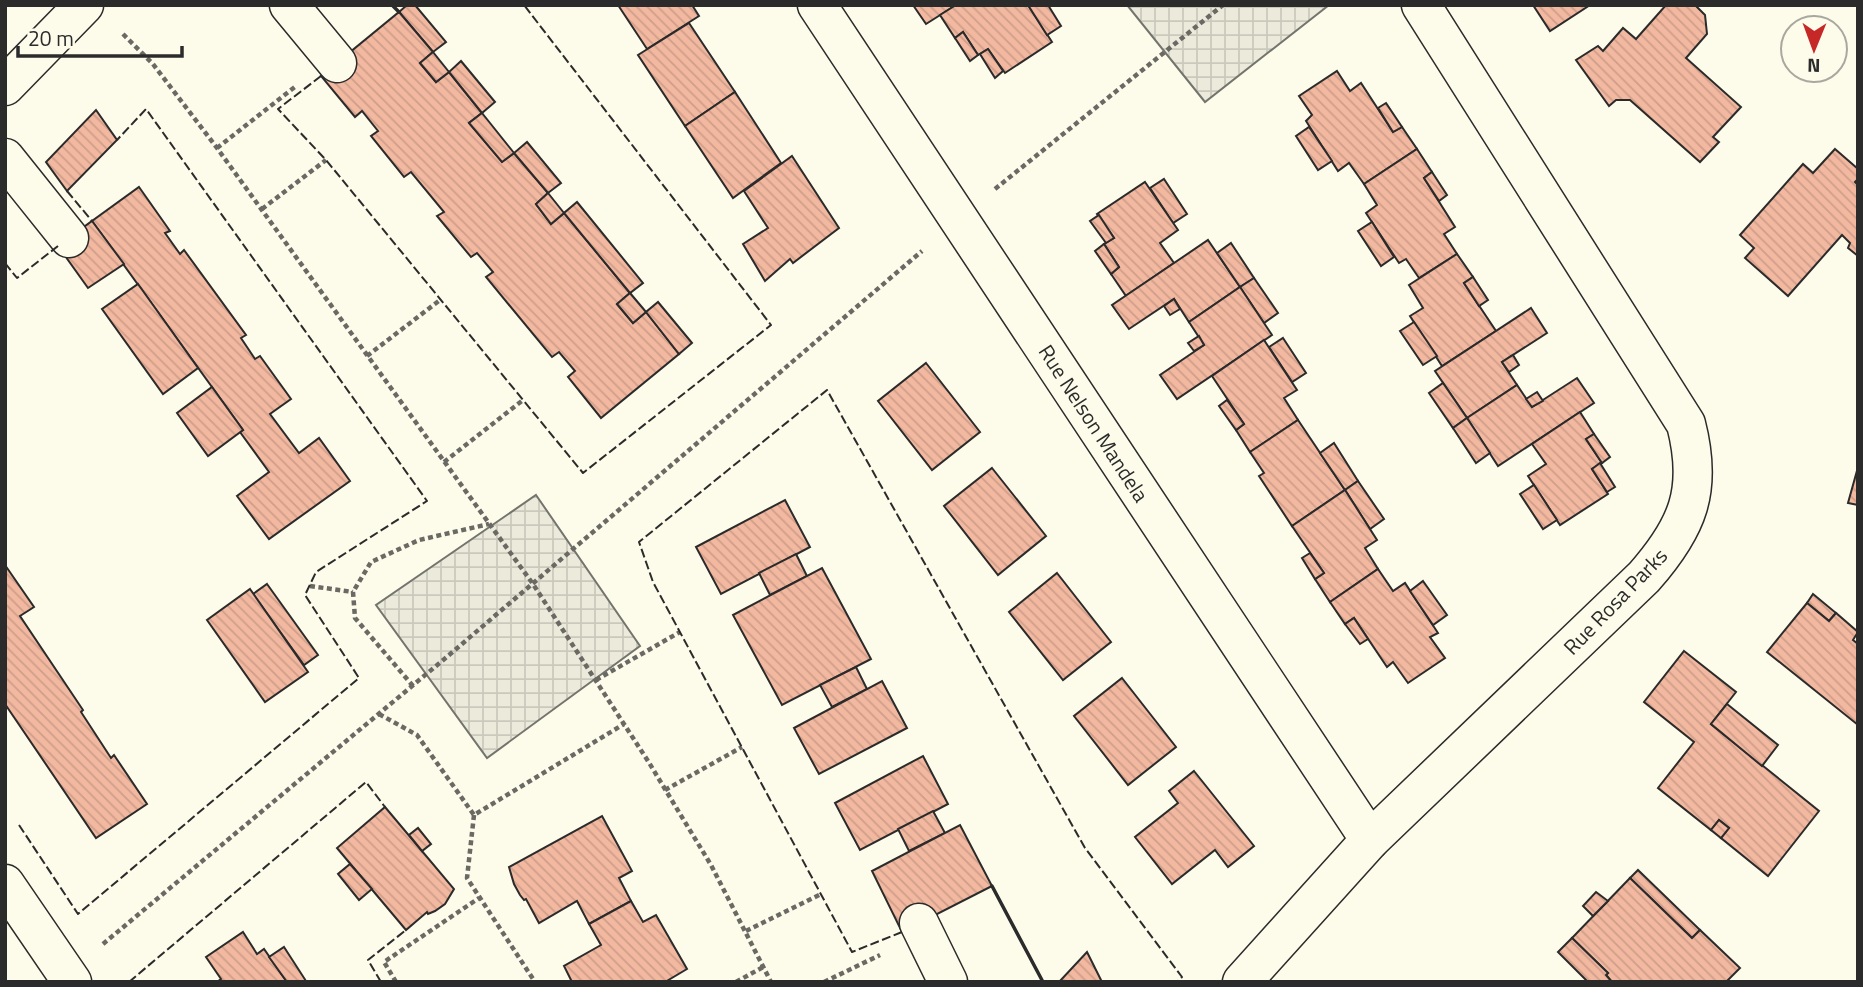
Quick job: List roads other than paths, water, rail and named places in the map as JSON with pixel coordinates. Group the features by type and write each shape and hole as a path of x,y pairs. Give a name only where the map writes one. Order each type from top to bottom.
{"street":[{"path":"289,5 335,61"},
{"name":"Rue Nelson Mandela","path":"817,5 1370,840"},
{"name":"Rue Rosa Parks","path":"1242,982 1370,840 1644,577 1674,541 1692,498 1693,449 1686,424 1421,5"},
{"path":"5,86 99,15"},
{"path":"5,158 69,238"},
{"path":"5,884 70,978"},
{"path":"922,928 948,982"}]}
